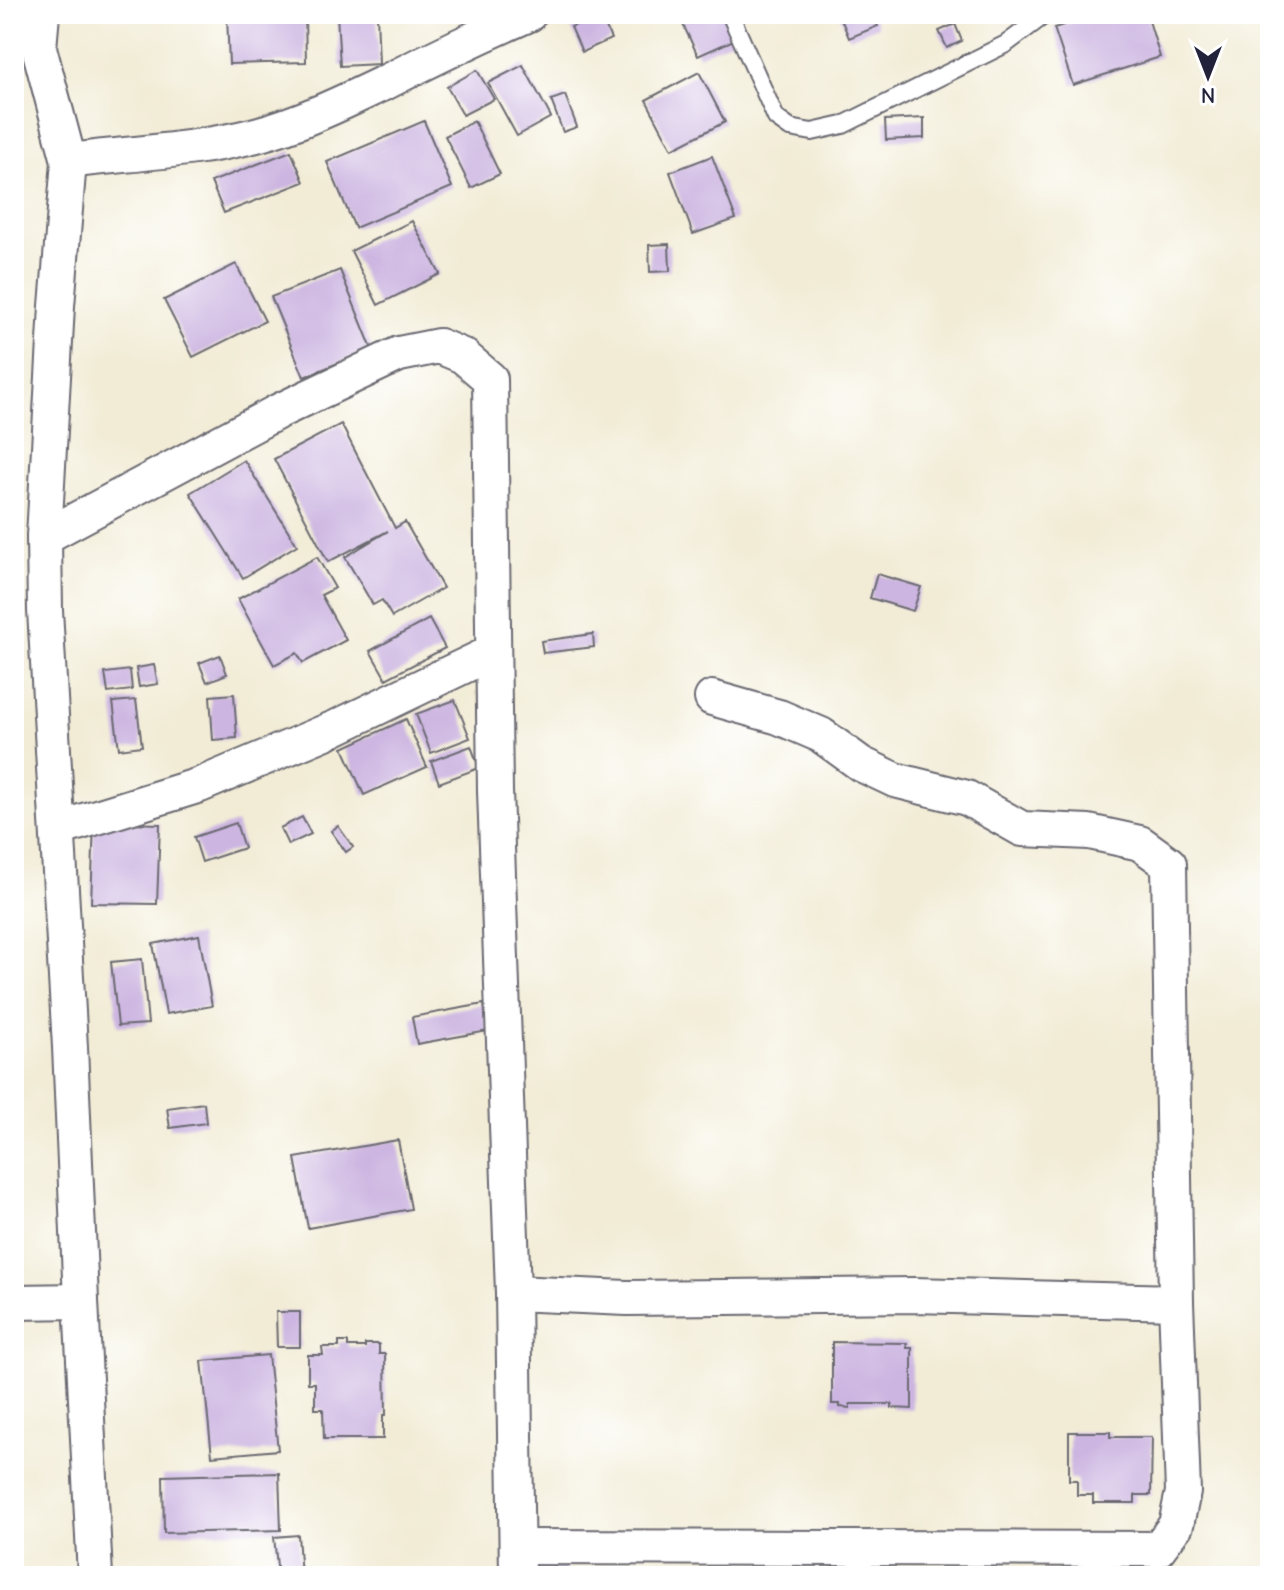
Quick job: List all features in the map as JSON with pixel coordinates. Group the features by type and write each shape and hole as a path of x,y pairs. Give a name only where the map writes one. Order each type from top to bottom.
{"street":[{"path":"42,14 27,49 69,161 44,537 45,610 95,1576"},
{"path":"69,161 205,146 259,134 336,106 516,17"},
{"path":"44,537 279,411 399,354 439,346 463,356 490,379 495,791 513,1293 517,1561 1158,1549 1176,1525 1183,1492 1176,1302 1169,864 1140,843 1089,832 1022,829 967,798 895,780 861,764 821,735 779,717 712,698"},
{"path":"58,829 200,785 335,728 493,652"},
{"path":"513,1293 627,1298 914,1295 1176,1302"},
{"path":"14,1302 81,1301"}],"lane":[{"path":"730,14 776,118 790,128 812,132 843,125 1006,44 1046,14"}],"building":[{"path":"305,14 306,62 229,64 227,15"},
{"path":"337,14 377,14 379,64 340,66"},
{"path":"600,14 611,39 582,52 571,27"},
{"path":"678,14 724,14 736,39 698,56"},
{"path":"839,14 873,14 878,26 849,38"},
{"path":"1098,14 1147,14 1160,57 1073,85 1054,28"},
{"path":"955,24 962,41 947,48 939,31"},
{"path":"523,65 551,117 517,136 488,83"},
{"path":"477,70 494,99 463,115 447,87"},
{"path":"699,72 725,122 672,149 646,100"},
{"path":"565,95 577,127 563,132 551,100"},
{"path":"924,118 924,138 886,140 885,120"},
{"path":"424,121 452,187 355,228 327,162"},
{"path":"474,121 500,174 471,188 445,136"},
{"path":"291,151 304,182 224,213 211,182"},
{"path":"712,156 736,219 693,234 670,172"},
{"path":"412,221 440,274 378,305 351,251"},
{"path":"669,244 670,271 650,272 649,245"},
{"path":"236,264 265,321 193,357 164,300"},
{"path":"340,270 372,349 304,377 271,297"},
{"path":"341,424 395,528 405,522 443,588 392,617 382,600 373,605 345,557 388,531 328,562 274,459"},
{"path":"244,460 297,545 243,578 190,493"},
{"path":"317,557 335,588 321,595 346,640 303,663 297,653 274,665 238,599"},
{"path":"877,574 921,587 913,611 870,598"},
{"path":"429,619 445,648 386,679 370,651"},
{"path":"593,634 594,647 543,653 541,641"},
{"path":"220,655 227,674 207,682 199,663"},
{"path":"154,665 158,684 139,687 136,668"},
{"path":"130,670 132,690 108,693 105,673"},
{"path":"234,694 237,738 213,740 210,696"},
{"path":"136,700 142,746 119,749 113,702"},
{"path":"455,700 470,738 431,753 416,714"},
{"path":"406,719 427,767 364,795 343,748"},
{"path":"471,746 479,768 439,783 431,761"},
{"path":"302,817 311,834 288,845 280,828"},
{"path":"94,822 160,824 157,904 91,903"},
{"path":"236,823 244,848 202,862 194,837"},
{"path":"338,826 353,847 346,852 331,831"},
{"path":"199,935 212,1006 166,1014 153,944"},
{"path":"142,959 148,1024 118,1026 111,962"},
{"path":"484,1004 488,1031 417,1044 412,1017"},
{"path":"204,1103 206,1123 170,1128 167,1108"},
{"path":"398,1140 411,1209 308,1228 295,1158"},
{"path":"276,1312 300,1312 300,1347 277,1347"},
{"path":"339,1342 348,1342 348,1347 379,1344 379,1354 385,1354 386,1415 383,1415 383,1439 324,1439 323,1409 315,1409 315,1383 308,1383 308,1355 323,1355 322,1347 339,1347"},
{"path":"832,1342 907,1343 907,1348 912,1348 912,1409 892,1408 892,1404 850,1404 850,1408 832,1404"},
{"path":"268,1355 278,1450 212,1456 202,1361"},
{"path":"1069,1432 1110,1432 1110,1437 1152,1437 1151,1495 1135,1495 1135,1503 1093,1503 1093,1495 1077,1495 1077,1480 1069,1480"},
{"path":"279,1473 281,1530 164,1533 163,1476"},
{"path":"298,1535 301,1576 278,1576 274,1537"},
{"path":"537,1568 567,1568 567,1576 537,1576"}]}
